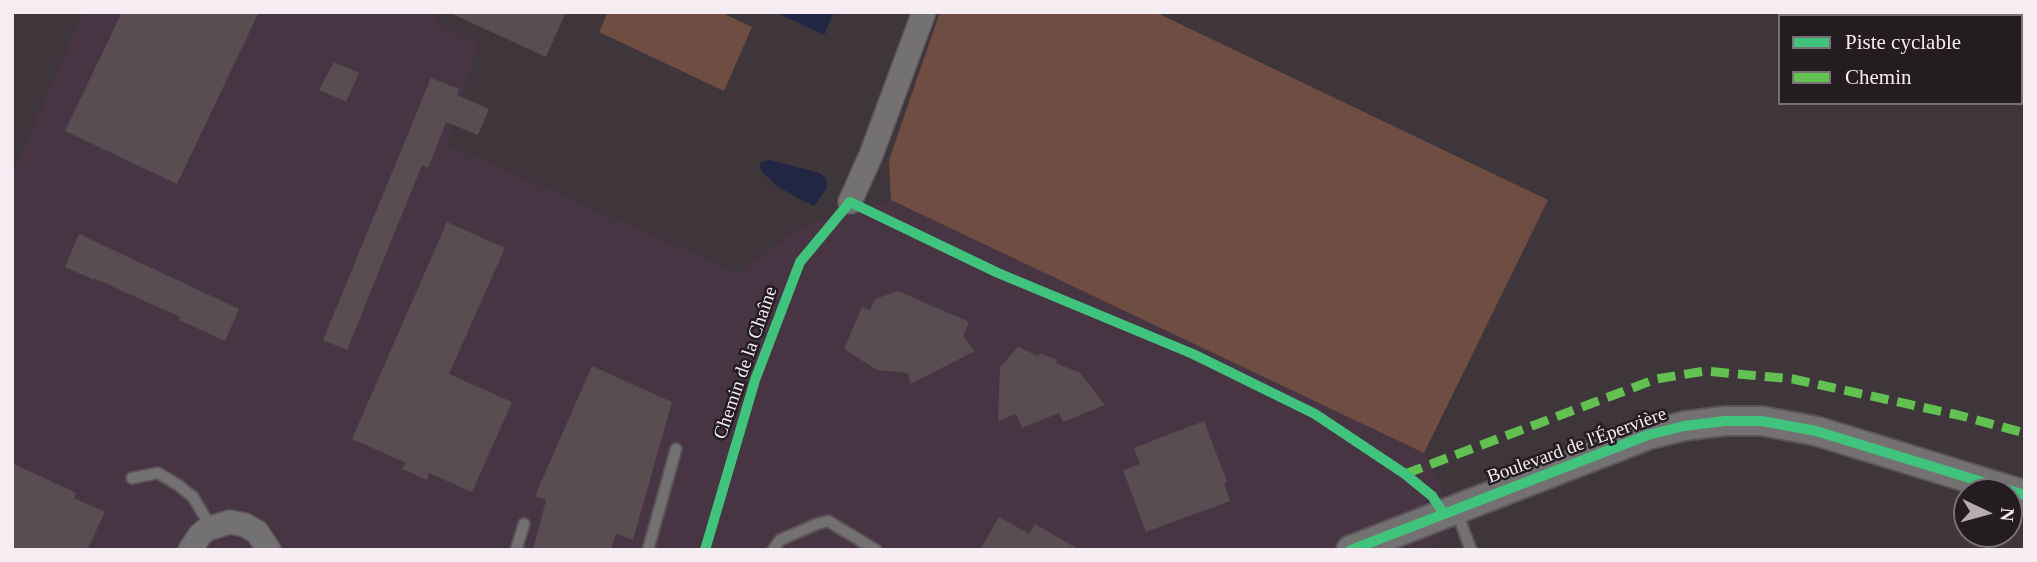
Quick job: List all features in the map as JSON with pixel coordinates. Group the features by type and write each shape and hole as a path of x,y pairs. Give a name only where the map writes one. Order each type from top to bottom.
{"street":[{"path":"850,202 872,155 924,12"},
{"name":"Boulevard de l'Épervière","path":"1351,550 1648,435 1684,426 1725,421 1762,421 1816,431 2025,495"},
{"path":"190,550 200,535 225,522 245,525 257,532 269,550"}],"lane":[{"path":"648,550 676,449"},
{"path":"132,478 158,473 178,485 193,497 211,527"},
{"path":"1459,508 1471,550"},
{"path":"773,550 780,540 828,522 876,550"},
{"path":"516,550 524,524"}],"shaded area":[{"path":"83,12 433,12 442,25 479,43 446,144 738,273 803,226 891,200 1424,453 1443,492 1449,535 1430,550 12,550 12,176"},
{"path":"608,12 720,12 752,27 724,91 599,32"},
{"path":"940,12 1155,12 1548,200 1424,453 891,200 889,160"}],"water":[{"path":"775,12 834,12 824,35"},
{"path":"769,160 820,173 827,181 827,188 814,206 801,200 776,185 761,171 760,163"}],"building":[{"path":"122,12 259,12 177,184 65,131"},
{"path":"448,12 566,12 546,57"},
{"path":"334,62 359,73 346,102 319,90"},
{"path":"431,78 459,89 457,95 489,109 478,135 446,122 428,168 422,165 347,350 323,340"},
{"path":"447,222 505,248 449,374 512,402 472,492 429,473 427,480 402,469 406,463 352,439"},
{"path":"79,234 239,309 225,341 179,320 180,317 65,267"},
{"path":"898,291 969,322 963,336 975,351 910,384 908,373 877,370 844,349 862,307 870,311 875,299"},
{"path":"1018,347 1038,356 1040,353 1057,360 1056,363 1080,373 1105,405 1063,422 1059,413 1022,428 1016,414 998,421 1000,367"},
{"path":"592,366 672,402 633,540 616,533 611,550 533,550 546,500 535,496"},
{"path":"1204,421 1227,482 1224,484 1230,501 1146,532 1123,470 1140,464 1134,448"},
{"path":"12,463 76,493 74,498 105,512 87,550 12,550"},
{"path":"999,517 1029,534 1035,524 1080,550 980,550"}],"marked path":[{"path":"1405,474 1656,379 1705,371 1793,379 1958,415 2025,433"}],"cycle path":[{"name":"Chemin de la Chaîne","path":"705,550 755,380 800,262 850,202 998,273 1193,354 1315,414 1405,474 1432,496 1444,514"},
{"path":"1351,550 1648,435 1684,426 1725,421 1762,421 1816,431 2025,495"}]}
